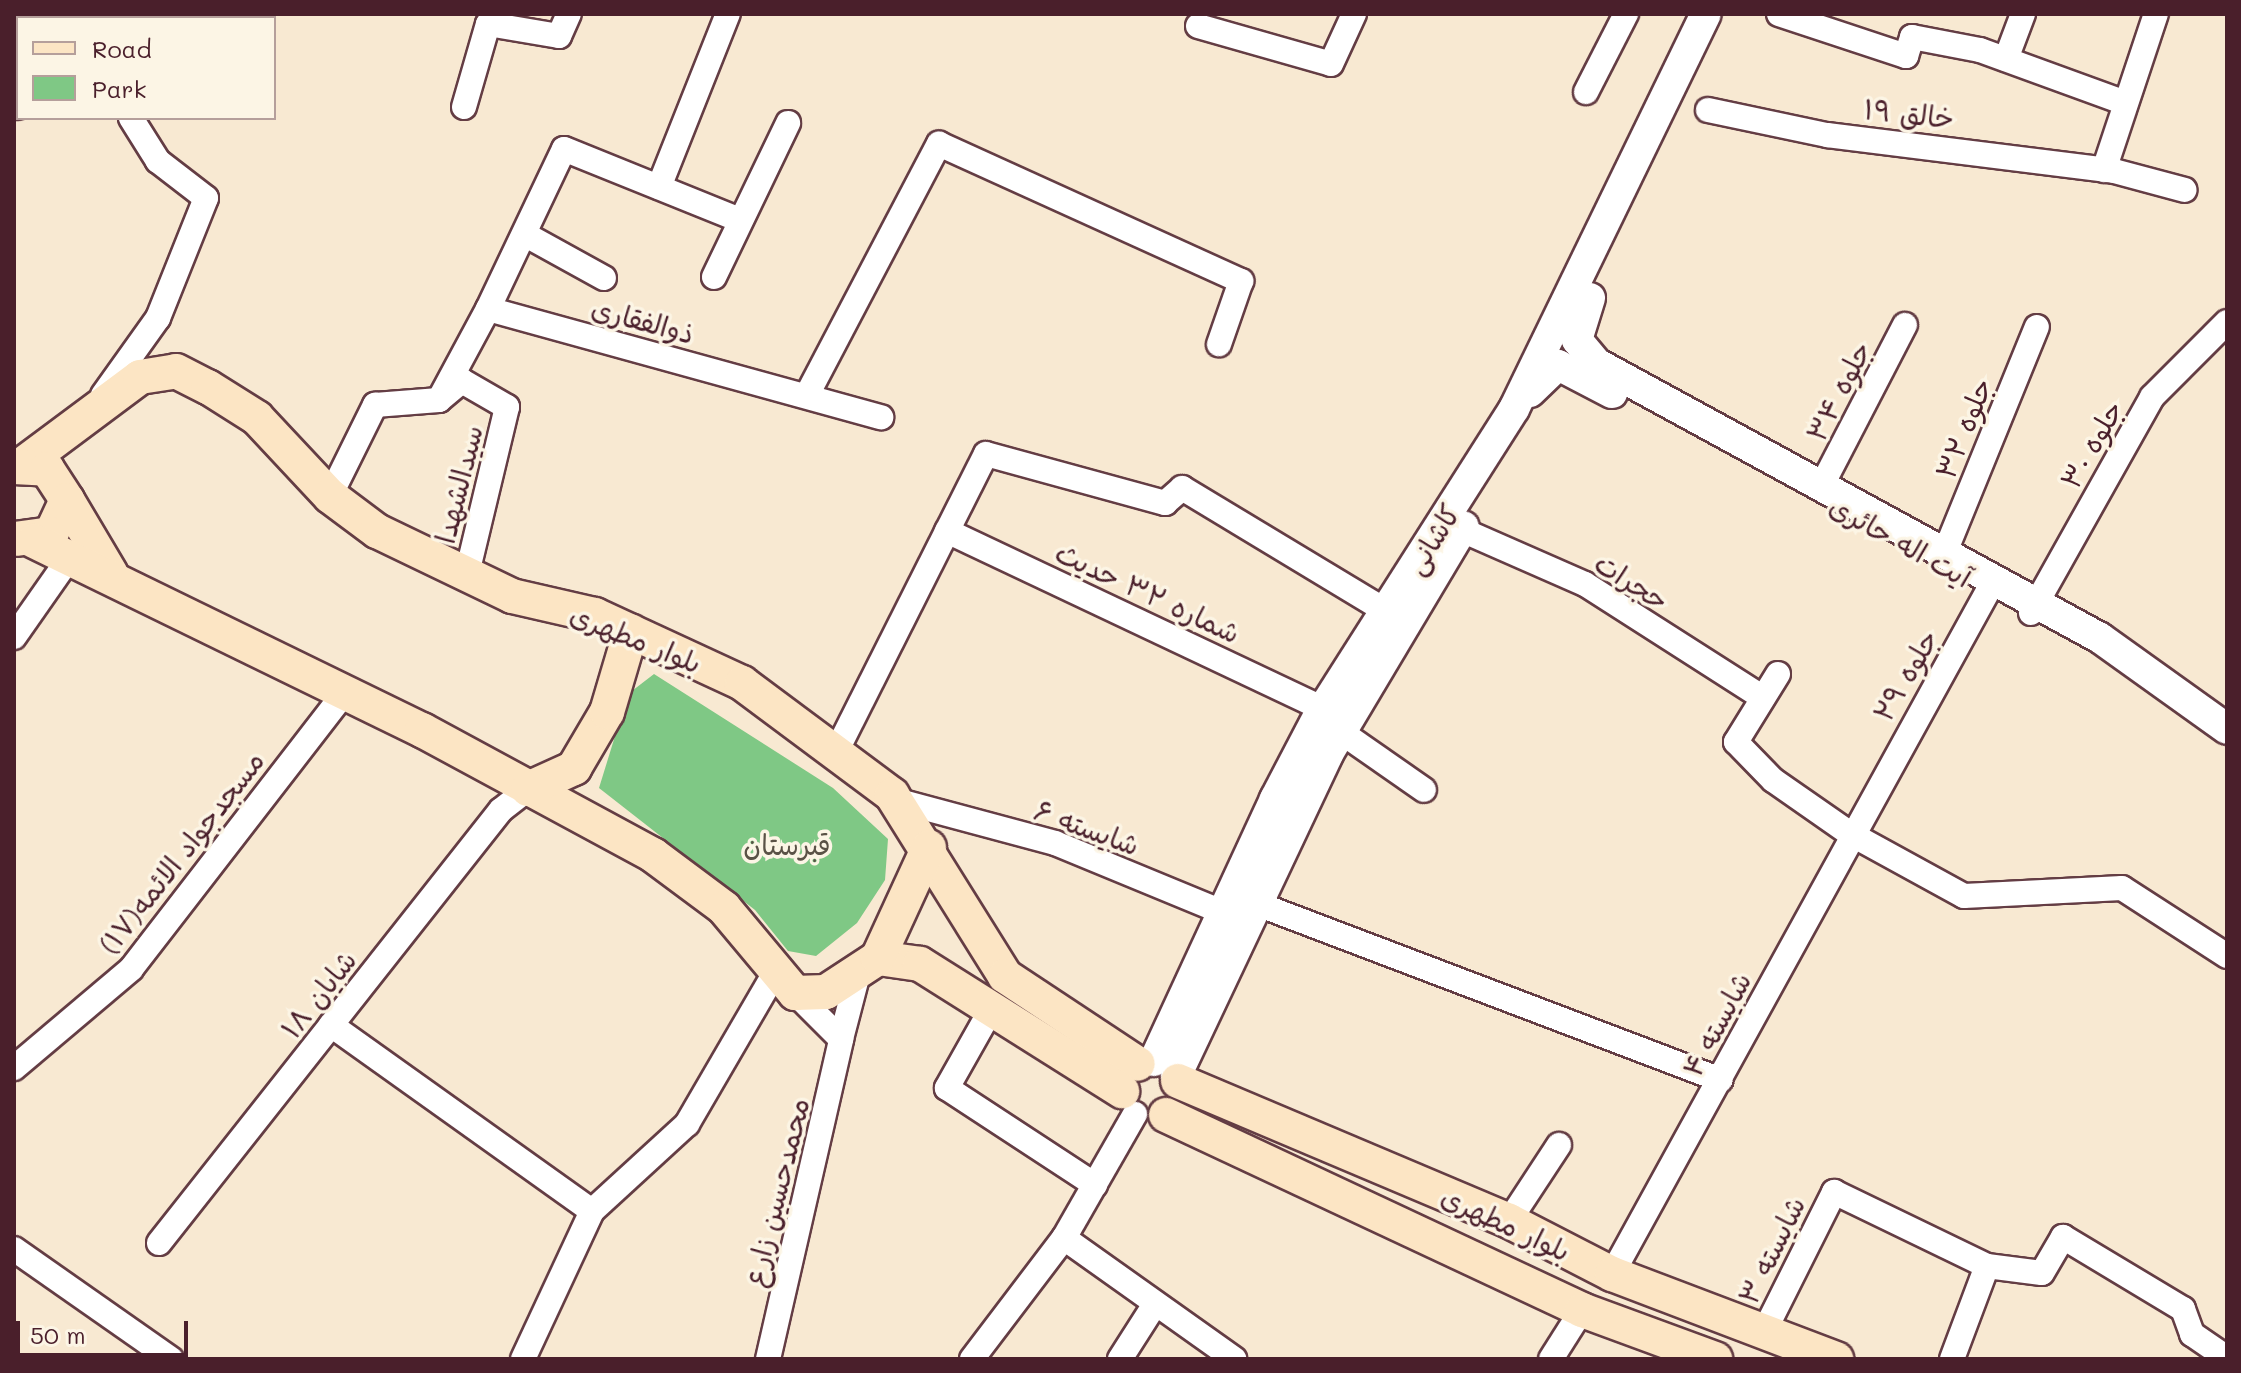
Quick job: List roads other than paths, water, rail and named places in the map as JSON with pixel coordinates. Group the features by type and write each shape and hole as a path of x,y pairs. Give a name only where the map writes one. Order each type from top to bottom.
{"main road":[{"name":"بلوار مطهری","path":"18,466 140,377 176,371 257,418 330,496 377,531 467,574 631,631 742,683 895,800 929,847 1005,976 1153,1086 1509,1221 1612,1274 1763,1334 1836,1359"},
{"path":"18,466 57,477 67,500 111,574"},
{"path":"24,540 58,527 67,500"},
{"path":"24,540 111,574 345,692 653,855 724,908 785,983 826,992 869,964 929,847"},
{"path":"528,789 574,768 607,712 631,631"},
{"name":"بلوار مطهری","path":"869,964 920,964 992,1008 1153,1086 1582,1310 1715,1359"}],"street":[{"path":"464,107 488,24 559,36 569,14"},
{"path":"659,187 728,14"},
{"path":"1198,26 1331,64 1354,14"},
{"path":"1586,92 1626,14"},
{"name":"کاشانی","path":"1153,1086 1222,912 1332,720 1386,611 1514,409 1577,288 1706,14"},
{"name":"کاشانی","path":"1153,1086 1255,903 1332,720 1462,530 1558,365 1725,14"},
{"path":"1779,14 1906,56 1912,37 2006,59 2123,102"},
{"path":"2006,59 2023,14"},
{"path":"2109,170 2123,102 2156,14"},
{"name":"خالق ۱۹","path":"1708,110 1827,135 2109,170 2185,190"},
{"path":"95,407 158,318 206,198 158,161 132,120"},
{"path":"714,277 788,123"},
{"path":"807,395 939,144 1241,281 1219,344"},
{"path":"330,496 375,405 439,400 526,235 564,149 740,220"},
{"path":"526,235 604,278"},
{"path":"1577,288 1577,327"},
{"name":"ذوالفقاری","path":"488,309 881,417"},
{"name":"جلوه ۳۰","path":"2033,608 2152,397 2227,322"},
{"name":"جلوه ۳۴","path":"1823,483 1905,325"},
{"name":"آیت اله حائری","path":"1577,327 1583,351 1619,378 1823,483 1945,552 1992,584"},
{"name":"جلوه ۳۲","path":"1945,552 2037,327"},
{"path":"1514,409 1558,365"},
{"name":"آیت اله حائری","path":"1558,365 1750,458 1992,584 2178,690 2227,729"},
{"name":"سیدالشهدا","path":"439,400 462,381 507,407 467,574"},
{"path":"834,756 986,454 1165,503 1182,488 1386,611"},
{"name":"حجرات","path":"1462,530 1585,584 1763,698"},
{"name":"شماره ۳۲ حدیث","path":"947,531 1332,720 1424,790"},
{"path":"14,637 70,557"},
{"name":"جلوه ۲۹","path":"1869,801 1992,584"},
{"name":"آیت اله حائری","path":"2033,608 2176,703 2227,745"},
{"path":"1778,674 1736,742 1773,780 1849,833 1964,896 2122,888 2227,956"},
{"name":"مسجدجواد الائمه(۱۷)","path":"19,1050 131,969 345,692"},
{"name":"شایان ۱۸","path":"159,1243 501,810 528,789"},
{"name":"شایسته ۶","path":"895,800 1055,843 1222,912"},
{"name":"شایسته ۴","path":"1612,1274 1811,920 1849,833 1869,801"},
{"path":"1222,912 1255,903 1720,1080"},
{"name":"محمدحسین زارع","path":"768,1359 841,1039 869,964"},
{"path":"523,1359 592,1211 687,1124 785,983 841,1039"},
{"path":"992,1008 947,1088 1095,1185"},
{"path":"331,1025 592,1211"},
{"path":"972,1359 1064,1238 1153,1086"},
{"path":"1509,1221 1559,1145"},
{"name":"شایسته ۳","path":"1763,1334 1834,1192 1987,1266"},
{"path":"1952,1359 1987,1266 2042,1273 2063,1237 2183,1309 2192,1334 2227,1358"},
{"path":"1064,1238 1234,1359"},
{"path":"14,1249 171,1359"},
{"path":"1120,1359 1155,1304"},
{"path":"1551,1359 1582,1310"}],"park label":[{"name":"قبرستان","path":"787,844"}]}
